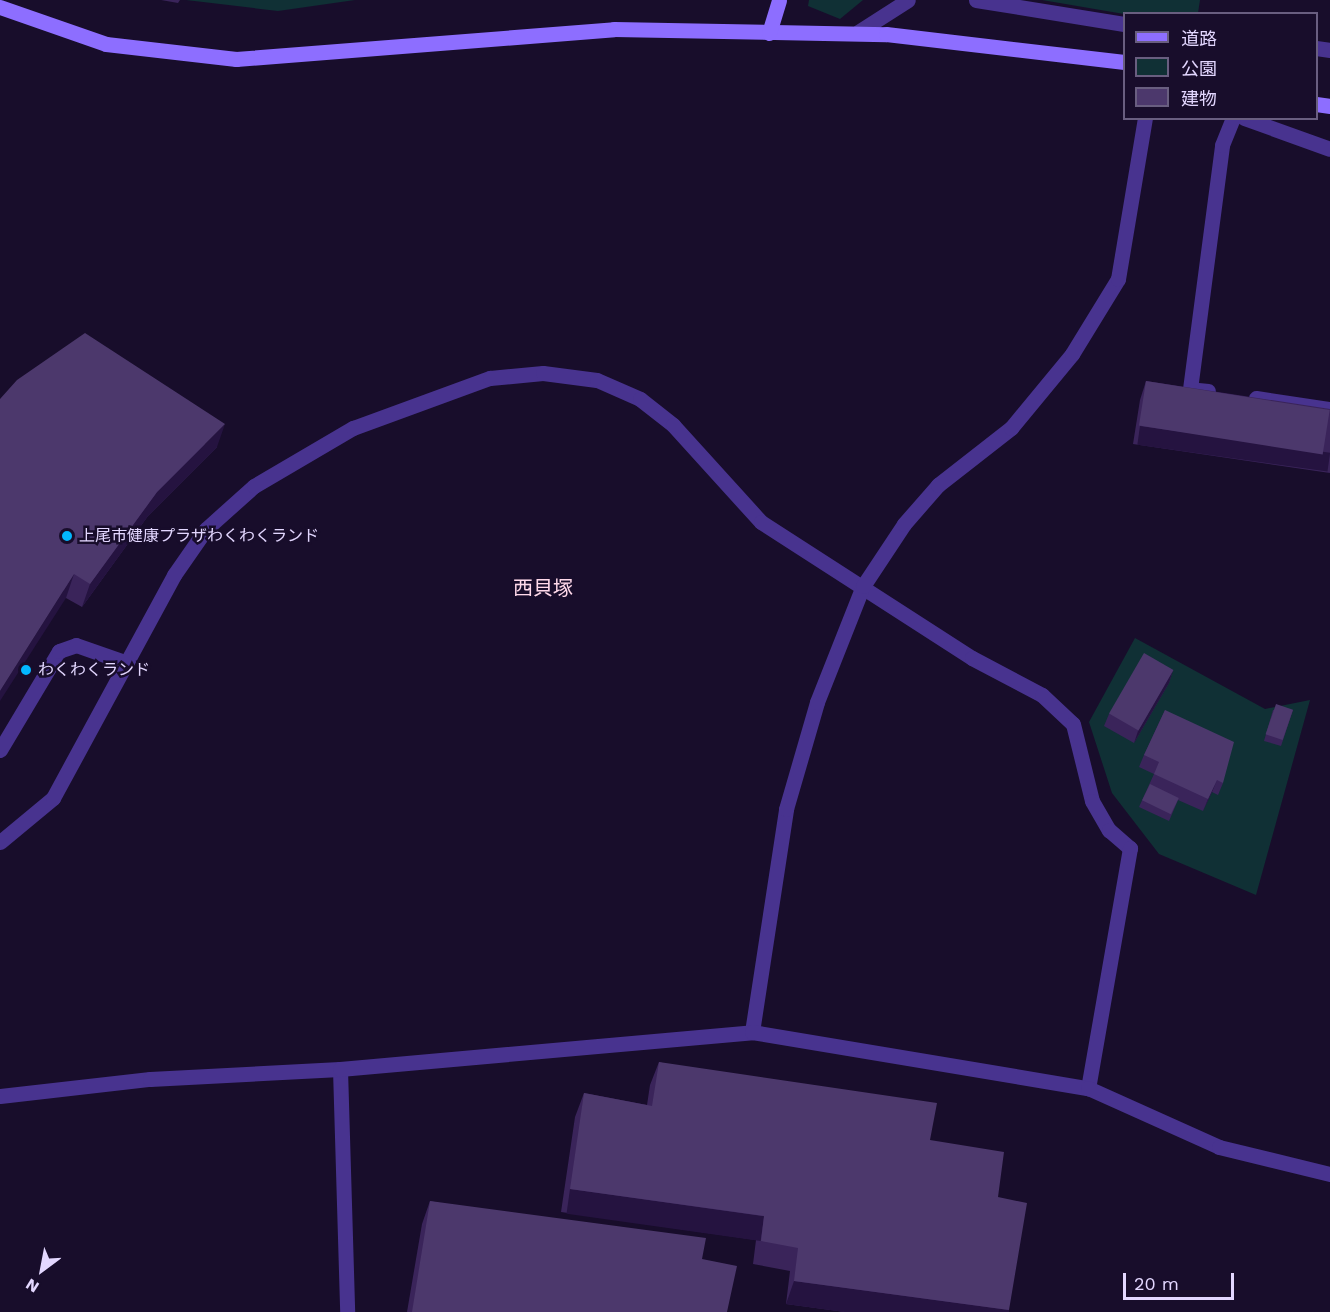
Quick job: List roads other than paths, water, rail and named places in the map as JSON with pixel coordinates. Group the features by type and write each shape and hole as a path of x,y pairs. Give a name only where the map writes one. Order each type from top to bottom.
{"street":[{"path":"770,33 779,0"},
{"path":"858,32 908,0"},
{"path":"976,0 1123,24"},
{"path":"0,7 106,44 236,60 614,29 770,33 858,32 1123,62"},
{"path":"752,1032 786,809 816,702 863,586 904,524 938,485 1019,419 1072,354 1118,279 1144,120"},
{"path":"1232,120 1222,145 1190,389 1330,409"},
{"path":"1250,120 1330,149"},
{"path":"0,842 53,798 180,566 206,529 254,486 353,428 490,378 543,373 597,380 640,399 697,449 761,522 1060,709 1072,724 1092,801 1109,830 1130,848 1089,1088"},
{"path":"0,750 58,651 76,645 127,663"},
{"path":"0,1096 150,1079 340,1069 752,1032 1089,1088 1219,1147 1330,1174"},
{"path":"340,1069 347,1312"}],"place":[{"name":"上尾市健康プラザわくわくランド","path":"67,536"},
{"name":"わくわくランド","path":"26,670"}],"district":[{"name":"西貝塚","path":"543,588"}]}
